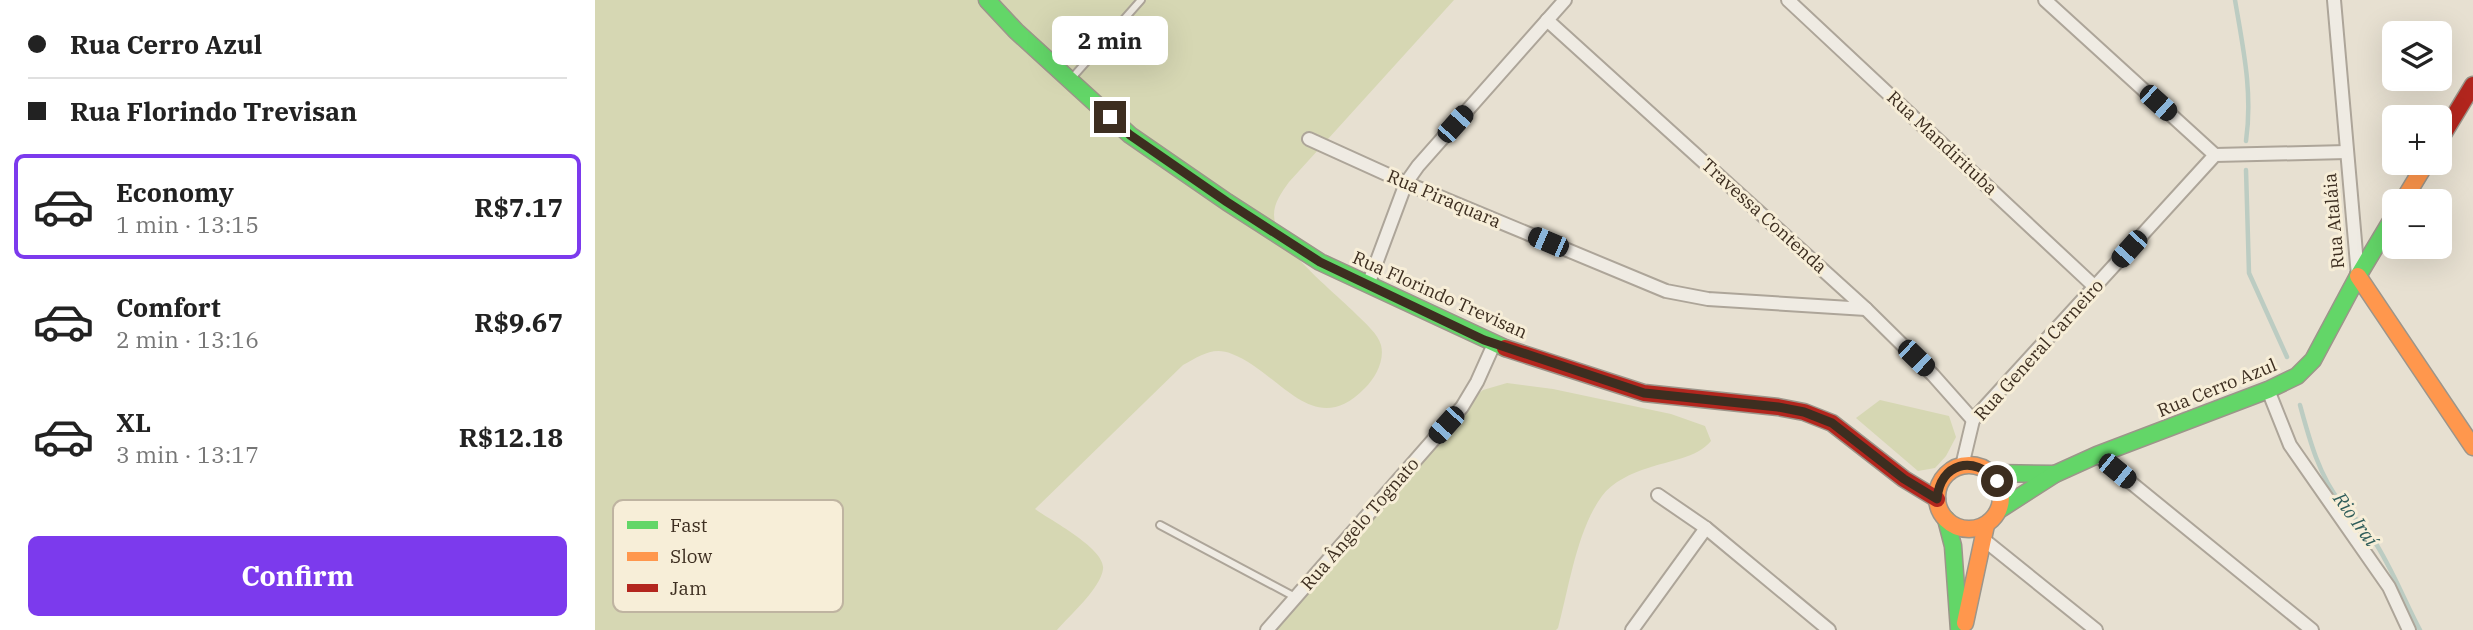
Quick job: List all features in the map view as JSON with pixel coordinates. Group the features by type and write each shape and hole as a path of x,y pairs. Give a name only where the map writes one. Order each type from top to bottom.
{"street":[{"name":"Rua Florindo Trevisan","path":"988,0 1069,81 1130,135 1320,262 1494,345 1644,393 1804,412 1832,423 1904,479 1937,499"},
{"path":"1368,285 1406,183 1565,0"},
{"name":"Rua Mandirituba","path":"1789,0 2095,287"},
{"path":"2045,0 2214,155 2347,152"},
{"name":"Rua Ataláia","path":"2334,0 2358,276 2473,445"},
{"name":"Travessa Contenda","path":"1547,20 1866,309 1933,375 1973,420"},
{"path":"2452,120 2473,85"},
{"name":"Rua Piraquara","path":"1309,139 1406,183 1666,291 1708,299 1866,309"},
{"name":"Rua General Carneiro","path":"1962,466 1973,420 2214,155"},
{"name":"Rua Cerro Azul","path":"1984,532 1999,510 2055,474 2097,454 2268,390 2297,376 2313,360 2382,236"},
{"name":"Rua Ângelo Tognato","path":"1267,630 1462,407 1494,345"},
{"path":"2268,390 2290,446 2389,587 2409,630"},
{"path":"2097,454 2312,630"},
{"path":"1962,466 1946,474 1941,482 1937,499 1941,513 1955,526 1976,528 1984,532 2096,630"},
{"name":"Rua Cerro Azul","path":"1962,466 1982,467 1991,473 2055,474"},
{"path":"1991,473 2001,490 1999,510"},
{"path":"1658,495 1706,528 1822,628"},
{"path":"1946,519 1954,546 1961,630"},
{"path":"1632,630 1706,528"},
{"path":"1961,630 1984,532"},
{"path":"1956,572 1977,571"}],"lane":[{"path":"1069,81 1141,0"},
{"path":"1160,526 1297,597"}],"green space":[{"path":"595,0 1454,0 1289,182 1274,210 1277,227 1295,255 1377,337 1382,357 1372,379 1346,403 1329,408 1313,406 1297,398 1232,354 1219,351 1207,353 1183,365 1035,509 1087,544 1102,561 1103,569 1097,585 1057,630 595,630"},
{"path":"1507,383 1553,389 1671,414 1705,426 1711,441 1690,455 1629,475 1611,486 1602,496 1580,542 1556,630 1267,630 1452,417 1483,390"},
{"path":"1880,400 1949,416 1956,437 1946,456 1935,468 1918,471 1856,418"}],"waterway":[{"name":"Rio Iraí","path":"2235,0 2248,88 2246,141"},
{"name":"Rio Iraí","path":"2246,170 2249,273 2287,357"},
{"name":"Rio Iraí","path":"2300,405 2327,481 2341,503 2373,539 2420,630"}],"traffic: fast":[{"path":"987,0 1016,31 1130,135 1227,202 1320,262 1505,348"},
{"path":"1999,510 2055,474 2097,455 2268,390 2297,376 2313,360 2382,236"},
{"path":"1991,473 2055,474"},
{"path":"1946,519 1953,546 1959,630"}],"traffic: slow":[{"path":"2410,189 2419,175"},
{"path":"2358,276 2473,447"},
{"path":"1969,465 1981,467 1992,474 1999,485 2001,497 1999,509 1992,520 1981,527 1969,529 1957,527 1946,520 1939,509 1937,497 1939,485 1946,474 1957,467 1969,465"},
{"path":"1965,623 1986,525"}],"traffic: jam":[{"path":"2452,120 2473,85"},
{"path":"1505,348 1644,393 1804,412 1832,423 1904,479 1937,499"}],"route":[{"path":"1110,117 1130,135 1227,202 1320,262 1494,345 1644,393 1804,412 1832,423 1904,479 1937,499 1938,490 1946,474 1962,466 1982,467 1997,481"}]}
